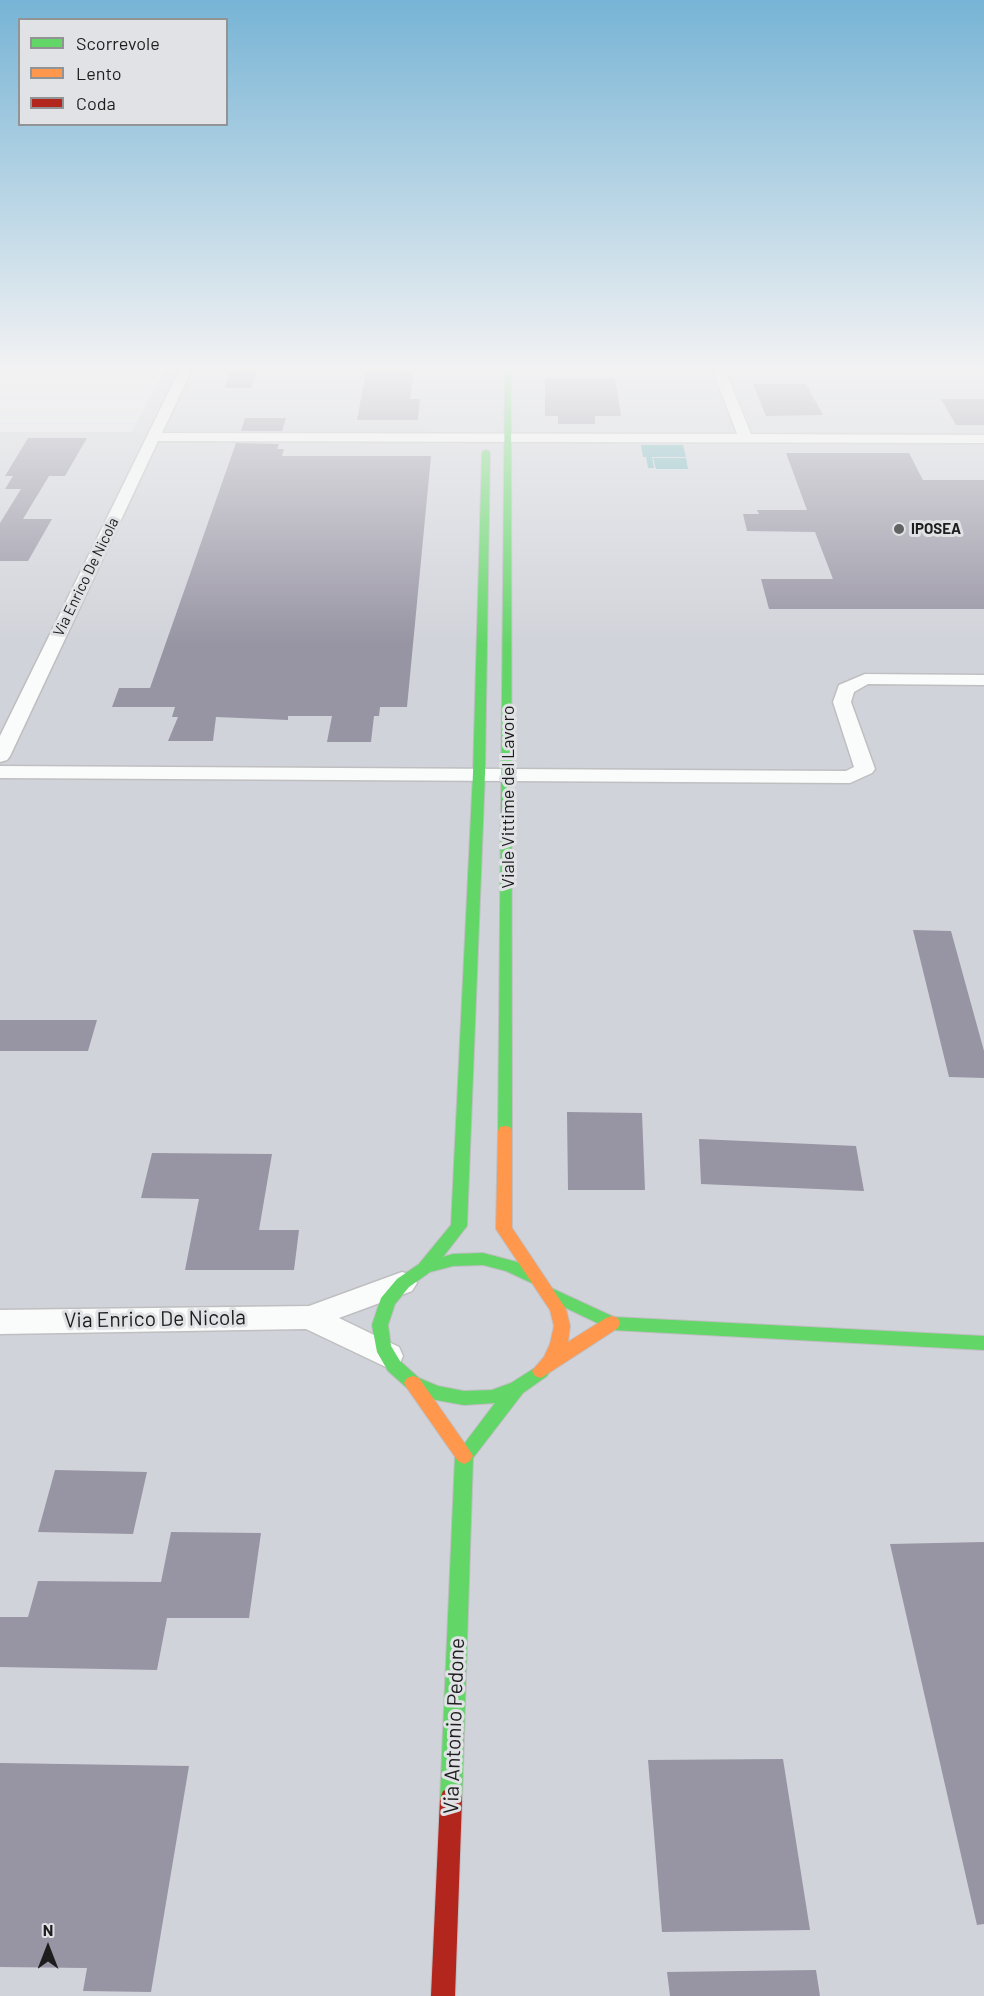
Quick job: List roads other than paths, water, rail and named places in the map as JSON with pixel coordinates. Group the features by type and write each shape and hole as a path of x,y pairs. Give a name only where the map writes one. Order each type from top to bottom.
{"street":[{"name":"Via Enrico De Nicola","path":"0,756 143,458"},
{"name":"Viale Vittime del Lavoro","path":"414,1275 459,1226 479,773 486,458"},
{"name":"Viale Vittime del Lavoro","path":"508,458 504,1229 536,1279"},
{"path":"0,772 479,773 850,777 865,768 842,702 845,689 865,679 984,680"},
{"path":"413,1383 436,1393 464,1398 492,1396 517,1388 536,1377 550,1361 559,1344 561,1326 558,1309 549,1293 536,1279 511,1266 483,1259 453,1260 414,1275 387,1302 380,1325 383,1347 394,1366 413,1383 464,1456 517,1388"},
{"name":"Via Enrico De Nicola","path":"0,1322 310,1317 414,1275"},
{"path":"549,1293 612,1323 984,1343"},
{"name":"Via Enrico De Nicola","path":"310,1317 388,1356"},
{"path":"550,1361 612,1323"},
{"name":"Via Antonio Pedone","path":"443,1996 464,1456"}],"water":[{"path":"646,458 652,458 654,468 648,468"},
{"path":"653,458 686,458 688,469 656,469"}],"place":[{"name":"IPOSEA","path":"899,529"}]}
